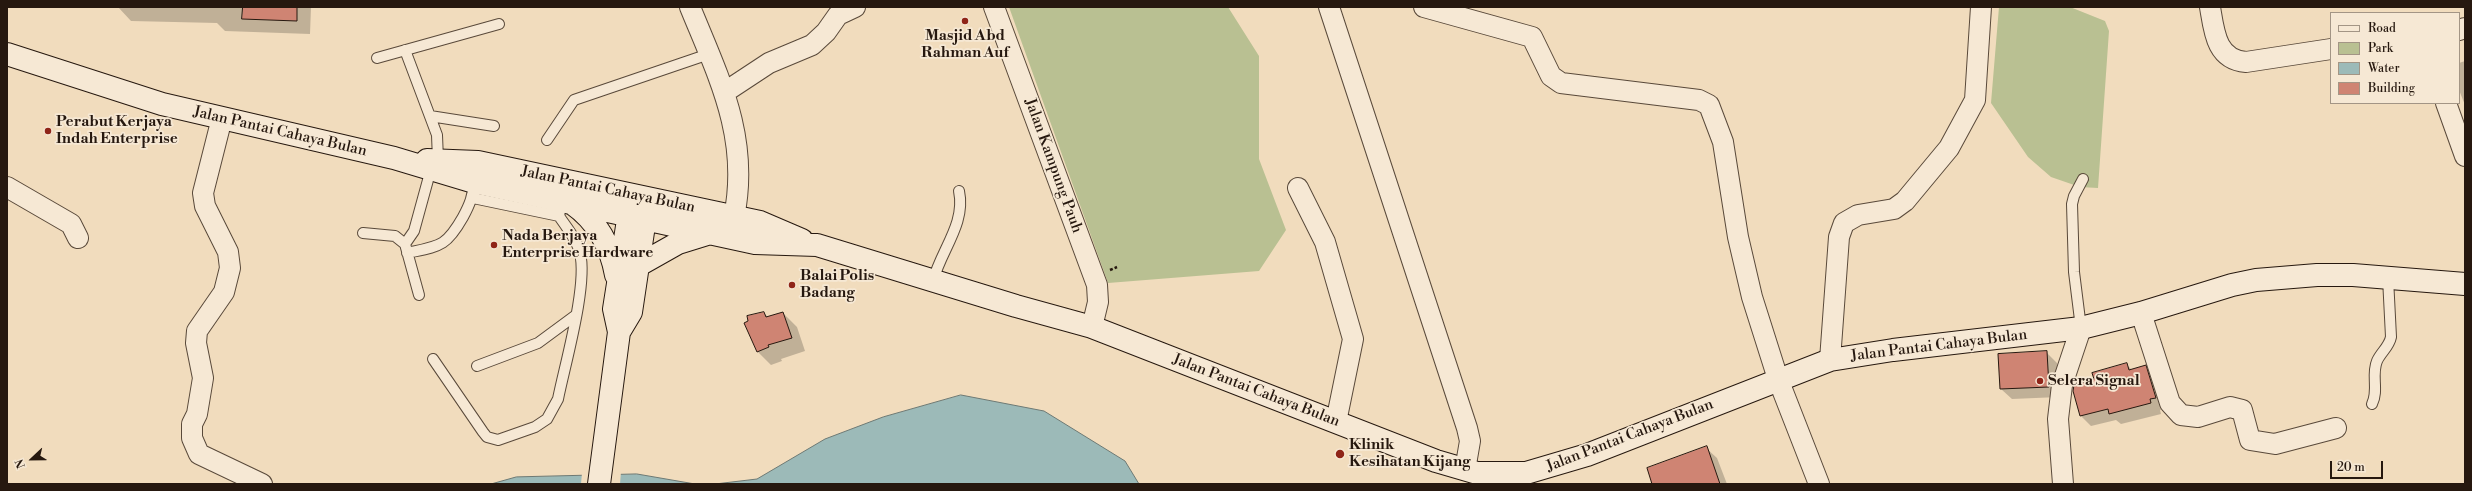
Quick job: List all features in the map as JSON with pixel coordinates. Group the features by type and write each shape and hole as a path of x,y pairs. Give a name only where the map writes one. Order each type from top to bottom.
{"main road":[{"name":"Jalan Pantai Cahaya Bulan","path":"7,54 127,94 222,118 394,158 434,165 478,162 638,207 720,235 755,243 808,245"},
{"name":"Jalan Pantai Cahaya Bulan","path":"434,165 473,190 565,207 638,207 734,217 760,222 808,245 1092,327 1336,422 1465,470 1498,479 1548,468 1587,455 1778,379 1830,360 1893,350 2080,328 2141,313 2232,285 2256,280 2317,275 2388,278 2465,284"},
{"path":"565,207 585,212 603,238 615,267 618,282"},
{"path":"619,332 631,312 639,264 638,207"},
{"path":"599,484 619,332 614,309 618,282 638,207"},
{"path":"639,264 664,249 685,240 706,234 720,235"}],"street":[{"path":"690,7 725,92 734,126 739,155 738,195 734,217"},
{"path":"725,92 769,63 812,45 826,32 838,15 855,7"},
{"name":"Jalan Kampung Pauh","path":"994,7 1097,285 1098,302 1092,327"},
{"path":"1329,7 1470,441 1465,470"},
{"path":"1424,7 1532,37 1551,76 1561,83 1699,100 1709,105 1723,142 1738,237 1752,297 1778,379 1819,484"},
{"path":"1830,360 1839,237 1844,223 1858,215 1894,209 1905,201 1949,148 1975,100 1981,7"},
{"path":"2210,7 2219,47 2230,58 2237,61 2246,62 2330,49"},
{"path":"2446,104 2464,151"},
{"path":"222,118 203,194 205,206 228,252 230,268 224,292 197,332 196,343 203,378 197,414 192,424 192,438 199,454 262,484"},
{"path":"7,187 70,224 78,238"},
{"path":"1298,188 1325,242 1353,339 1336,422"},
{"path":"2141,313 2170,403 2181,414 2198,417 2230,407 2242,410 2250,440 2275,444 2336,428"},
{"path":"2062,484 2060,469 2060,405 2065,371 2080,328"}],"lane":[{"path":"377,58 499,24"},
{"path":"405,50 438,139 434,165 414,231 406,248"},
{"path":"548,140 564,111 574,100 709,54"},
{"path":"430,116 494,126"},
{"path":"2080,328 2074,272 2072,204 2074,196 2084,179"},
{"path":"406,248 432,247 446,241 457,228 473,190"},
{"path":"933,281 937,267 959,220 961,207 959,191"},
{"path":"432,359 483,432 492,440 504,439 534,427 552,413 558,399 578,302 581,254 565,207"},
{"path":"363,233 395,236 406,248 419,295"},
{"path":"2372,404 2376,397 2375,369 2377,360 2390,344 2391,337 2388,278"},
{"path":"477,366 538,343 576,315"}],"green space":[{"path":"1009,7 1228,7 1259,56 1259,159 1286,230 1259,271 1108,283"},
{"path":"1999,7 2070,7 2105,21 2109,31 2098,188 2080,187 2051,177 2028,157 1991,103"}],"water":[{"path":"961,395 1044,411 1125,461 1139,484 715,484 757,479 825,439 883,417"},
{"path":"637,474 695,484 491,484 516,477"}],"pier":[{"path":"621,472 620,484 581,484 582,473"}],"building":[{"path":"243,7 297,7 297,21 242,19"},
{"path":"764,312 766,317 783,312 792,338 768,345 769,347 757,352 744,323 748,321 747,316"},
{"path":"2047,351 2049,387 2000,389 1998,354"},
{"path":"2127,363 2129,370 2146,365 2156,398 2150,399 2151,403 2109,414 2108,409 2080,416 2073,391 2074,385 2094,379 2092,373"},
{"path":"1707,446 1720,484 1652,484 1647,468"}],"place":[{"name":"Masjid Abd Rahman Auf","path":"965,21"},
{"name":"Perabut Kerjaya Indah Enterprise","path":"48,131"},
{"name":"Nada Berjaya Enterprise Hardware","path":"494,245"},
{"name":"Balai Polis Badang","path":"792,285"},
{"name":"Selera Signal","path":"2040,381"},
{"name":"Klinik Kesihatan Kijang","path":"1340,454"}]}
